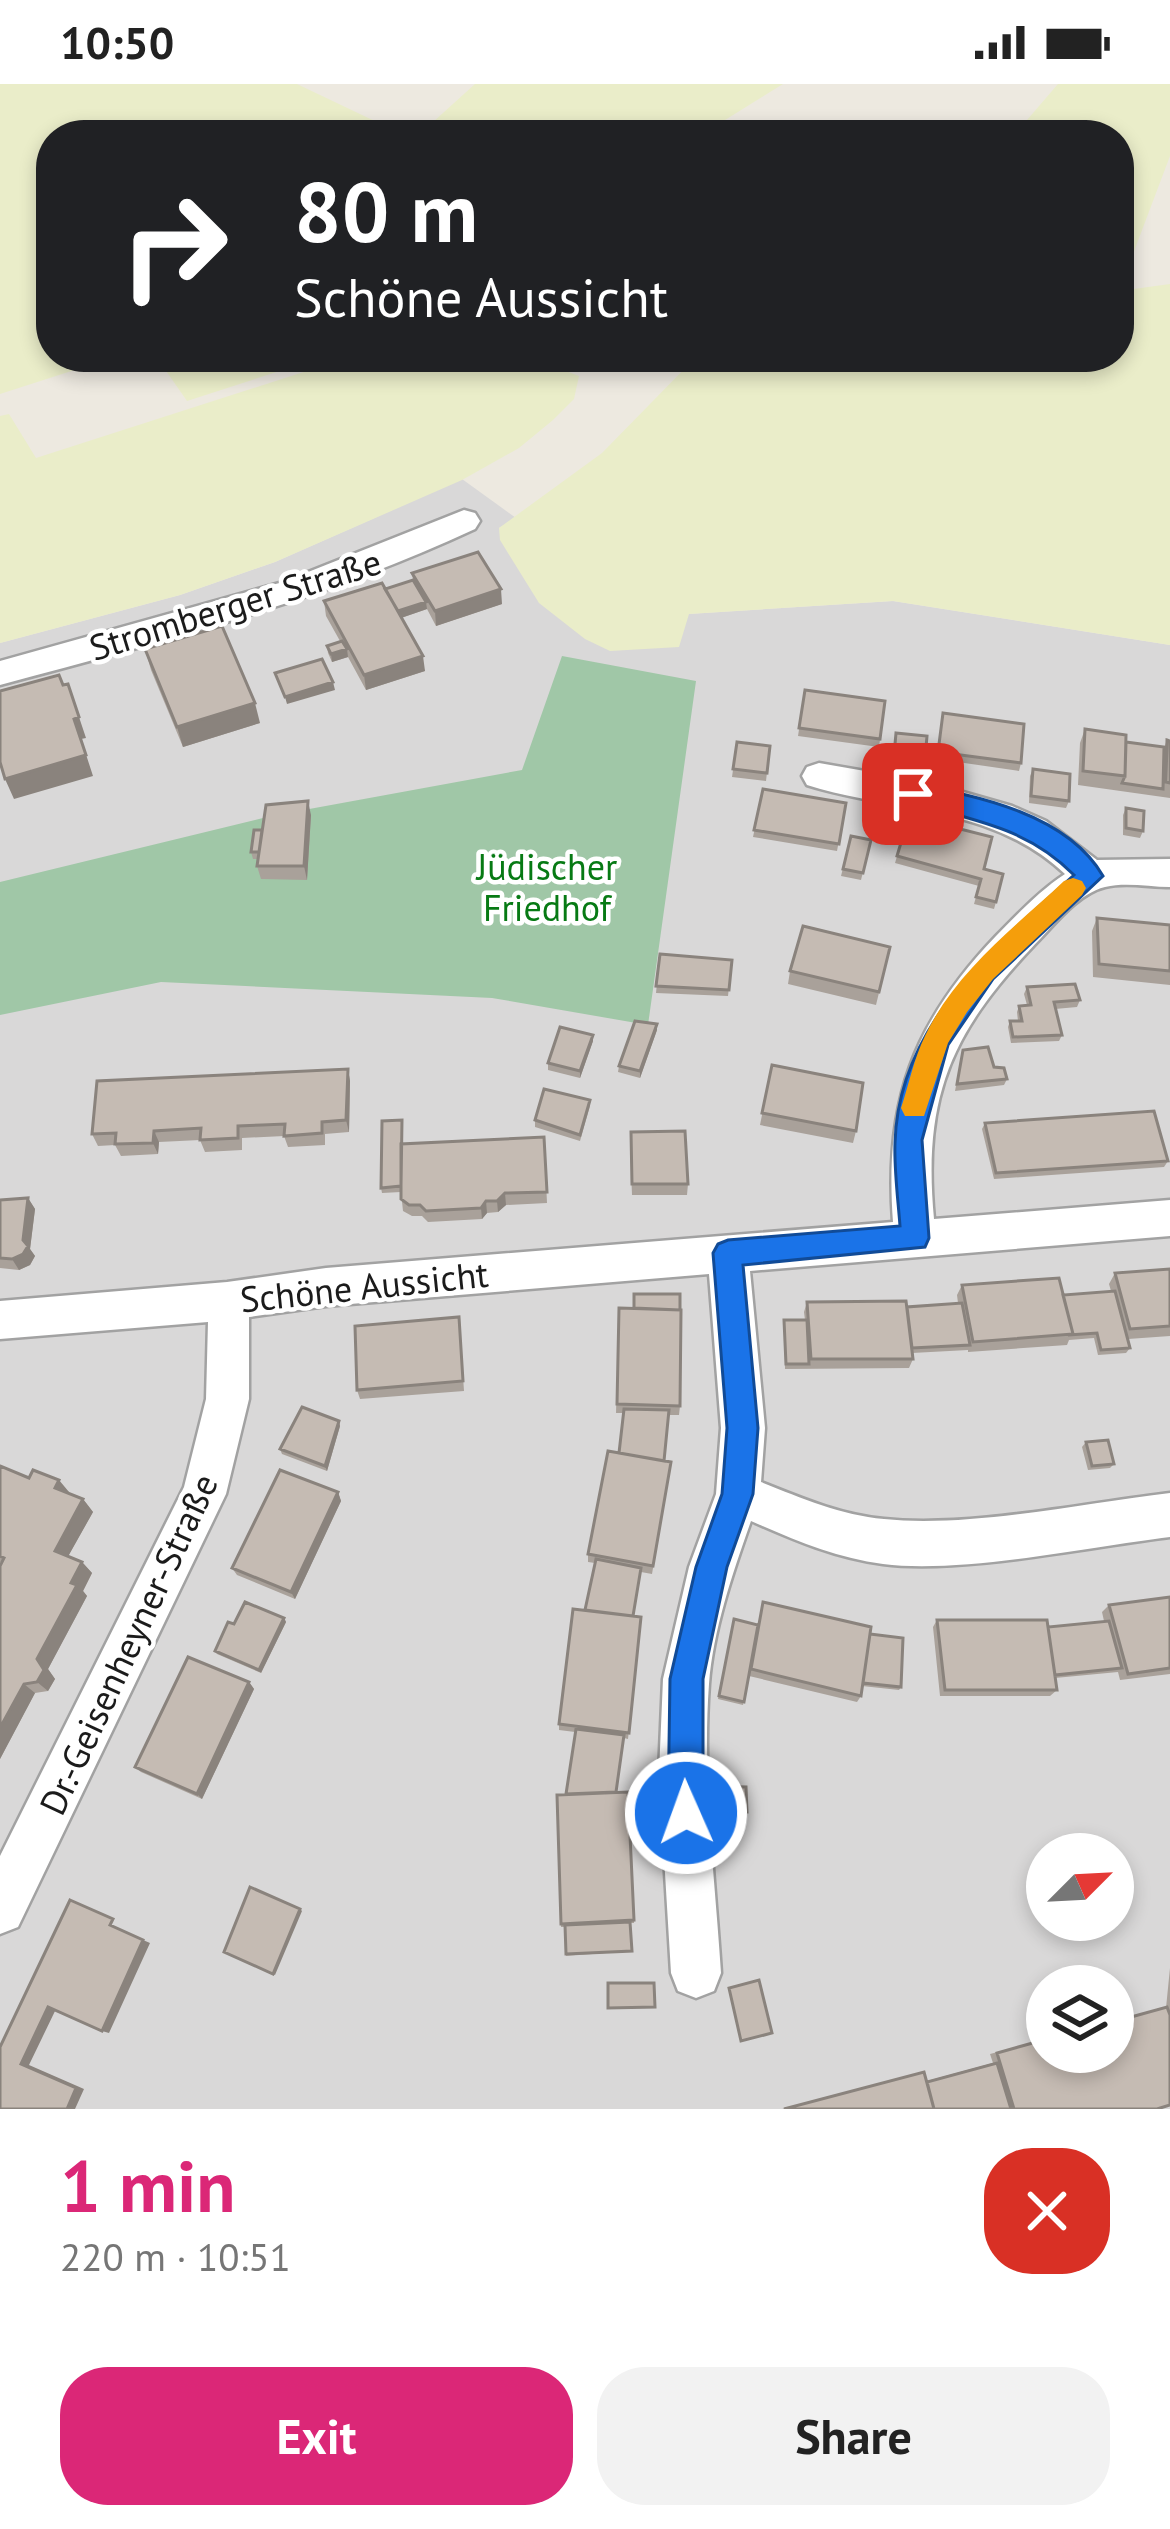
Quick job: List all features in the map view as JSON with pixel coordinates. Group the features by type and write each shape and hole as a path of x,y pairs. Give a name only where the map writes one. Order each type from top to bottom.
{"street":[{"name":"Stromberger Straße","path":"0,673 311,585 401,552 464,521"},
{"path":"819,776 960,802 1024,824 1058,843 1091,876"},
{"path":"915,1238 908,1140 920,1086 936,1040 984,971 1091,876 1170,873"},
{"name":"Schöne Aussicht","path":"0,1321 227,1301 326,1287 1170,1218"},
{"path":"697,1973 683,1773 686,1679 712,1567 738,1494 742,1428 728,1253"},
{"name":"Dr.-Geisenheyner-Straße","path":"0,1909 204,1494 225,1432 233,1371 227,1301"},
{"path":"738,1494 819,1528 886,1541 969,1539 1170,1514"}],"shaded area":[{"path":"462,479 516,518 499,528 688,614 893,601 1170,645 1170,2109 0,2109 0,643 180,595 275,562"}],"green space":[{"path":"0,84 297,84 373,120 36,120 36,372 68,372 0,394"},
{"path":"475,84 783,84 725,120 435,120"},
{"path":"1058,84 1170,84 1170,156 1134,251 1134,120 1027,120"},
{"path":"1170,284 1170,645 893,601 689,614 679,647 610,651 585,639 539,603 500,540 499,528 602,453 681,372 1134,372 1134,289"},
{"path":"167,372 277,372 187,401"},
{"path":"303,372 568,372 579,376 574,399 553,420 519,448 462,480 275,562 180,595 0,643 0,416 9,414 36,458"},
{"name":"Jüdischer Friedhof","path":"562,656 696,681 648,1025 492,998 161,982 0,1015 0,882 271,816 522,770"}],"building":[{"path":"478,552 501,589 435,611 412,573"},
{"path":"413,580 426,602 398,611 385,589"},
{"path":"382,583 423,656 364,675 324,601"},
{"path":"222,626 255,703 177,727 145,649"},
{"path":"342,641 347,649 331,654 327,646"},
{"path":"322,659 333,682 285,697 275,673"},
{"path":"59,675 63,685 68,684 86,755 5,779 0,762 0,691"},
{"path":"805,690 885,701 880,739 799,728"},
{"path":"943,713 1024,724 1021,763 938,752"},
{"path":"1085,729 1126,735 1125,776 1083,771"},
{"path":"896,733 927,736 925,759 894,755"},
{"path":"1170,741 1170,783 1166,782"},
{"path":"737,742 770,746 767,773 733,769"},
{"path":"1126,742 1164,747 1163,789 1122,783"},
{"path":"1033,769 1070,774 1069,801 1031,796"},
{"path":"763,789 846,803 839,844 754,830"},
{"path":"308,801 304,866 257,866 266,805"},
{"path":"1126,808 1144,811 1143,831 1126,828"},
{"path":"909,816 992,837 984,869 1003,874 996,902 976,897 981,879 897,856"},
{"path":"254,830 262,830 259,852 251,852"},
{"path":"851,836 871,840 863,873 843,869"},
{"path":"1097,918 1170,925 1170,971 1099,964"},
{"path":"803,926 890,947 879,992 790,971"},
{"path":"660,954 732,960 729,990 656,986"},
{"path":"1075,984 1080,1000 1054,1002 1062,1035 1013,1037 1010,1021 1022,1021 1019,1006 1031,1005 1027,987"},
{"path":"635,1021 657,1024 640,1071 619,1066"},
{"path":"560,1027 593,1035 580,1071 548,1063"},
{"path":"988,1047 994,1067 1004,1068 1007,1079 957,1084 963,1050"},
{"path":"772,1065 863,1083 856,1131 762,1113"},
{"path":"348,1069 346,1120 322,1122 322,1133 284,1136 285,1124 238,1126 238,1138 200,1140 201,1128 154,1131 153,1143 115,1144 116,1133 92,1134 97,1081"},
{"path":"544,1089 590,1100 580,1135 535,1120"},
{"path":"1154,1111 1168,1161 996,1173 985,1123"},
{"path":"402,1120 401,1186 381,1188 382,1121"},
{"path":"685,1131 688,1184 632,1184 631,1132"},
{"path":"544,1137 547,1192 505,1193 481,1208 426,1211 401,1199 401,1144"},
{"path":"28,1198 23,1240 28,1246 12,1259 0,1258 0,1200"},
{"path":"1170,1269 1170,1326 1130,1329 1115,1273"},
{"path":"1059,1278 1073,1334 973,1342 962,1285"},
{"path":"1115,1291 1130,1348 1101,1350 1097,1333 1068,1335 1073,1334 1063,1295"},
{"path":"634,1294 680,1294 680,1310 634,1308"},
{"path":"906,1301 913,1359 811,1359 807,1302"},
{"path":"962,1303 970,1345 912,1348 907,1307"},
{"path":"619,1308 681,1310 680,1406 617,1404"},
{"path":"459,1317 463,1381 357,1390 355,1326"},
{"path":"784,1320 807,1320 809,1364 786,1364"},
{"path":"302,1407 339,1421 325,1466 280,1449"},
{"path":"624,1409 669,1410 664,1461 619,1453"},
{"path":"1108,1440 1114,1464 1092,1466 1086,1442"},
{"path":"608,1451 671,1462 653,1566 588,1554"},
{"path":"0,1466 29,1478 33,1470 59,1480 55,1488 83,1499 55,1551 82,1562 71,1583 77,1585 37,1659 44,1670 37,1682 24,1684 0,1728 0,1566 4,1558 0,1556"},
{"path":"280,1470 338,1492 291,1592 232,1568"},
{"path":"596,1559 641,1568 633,1616 585,1610"},
{"path":"1170,1597 1170,1668 1128,1674 1109,1605"},
{"path":"245,1602 284,1618 259,1670 215,1651 228,1622 234,1624"},
{"path":"763,1602 871,1627 861,1696 751,1669"},
{"path":"573,1609 641,1617 629,1733 559,1724"},
{"path":"734,1619 758,1625 744,1702 719,1696"},
{"path":"937,1620 1047,1620 1057,1690 945,1690"},
{"path":"1109,1621 1122,1668 1055,1675 1048,1627"},
{"path":"870,1634 903,1638 901,1687 863,1683"},
{"path":"188,1657 249,1682 197,1794 135,1767"},
{"path":"576,1729 624,1735 616,1792 566,1794"},
{"path":"706,1786 746,1787 747,1812 707,1810"},
{"path":"628,1792 634,1920 561,1924 557,1795"},
{"path":"250,1887 300,1909 273,1974 224,1952"},
{"path":"70,1900 113,1919 110,1925 143,1940 102,2031 48,2007 21,2064 76,2088 67,2109 0,2109 0,2047"},
{"path":"630,1922 632,1951 566,1954 565,1925"},
{"path":"759,1980 772,2033 741,2041 729,1988"},
{"path":"608,1983 654,1983 655,2007 608,2008"},
{"path":"1167,2007 1170,2105 1157,2109 1014,2109 997,2053 1026,2045 1026,2073 1134,2073 1134,2016"},
{"path":"997,2063 1011,2109 934,2109 927,2082"},
{"path":"924,2072 934,2109 784,2109"}],"slow traffic":[{"path":"915,1108 936,1040 958,1004 984,971 1073,888"}],"route":[{"path":"686,1813 686,1679 712,1567 738,1494 742,1428 728,1253 915,1238 908,1140 936,1040 984,971 1038,918 1091,876 1058,843 1024,824 960,802 913,794"}]}
